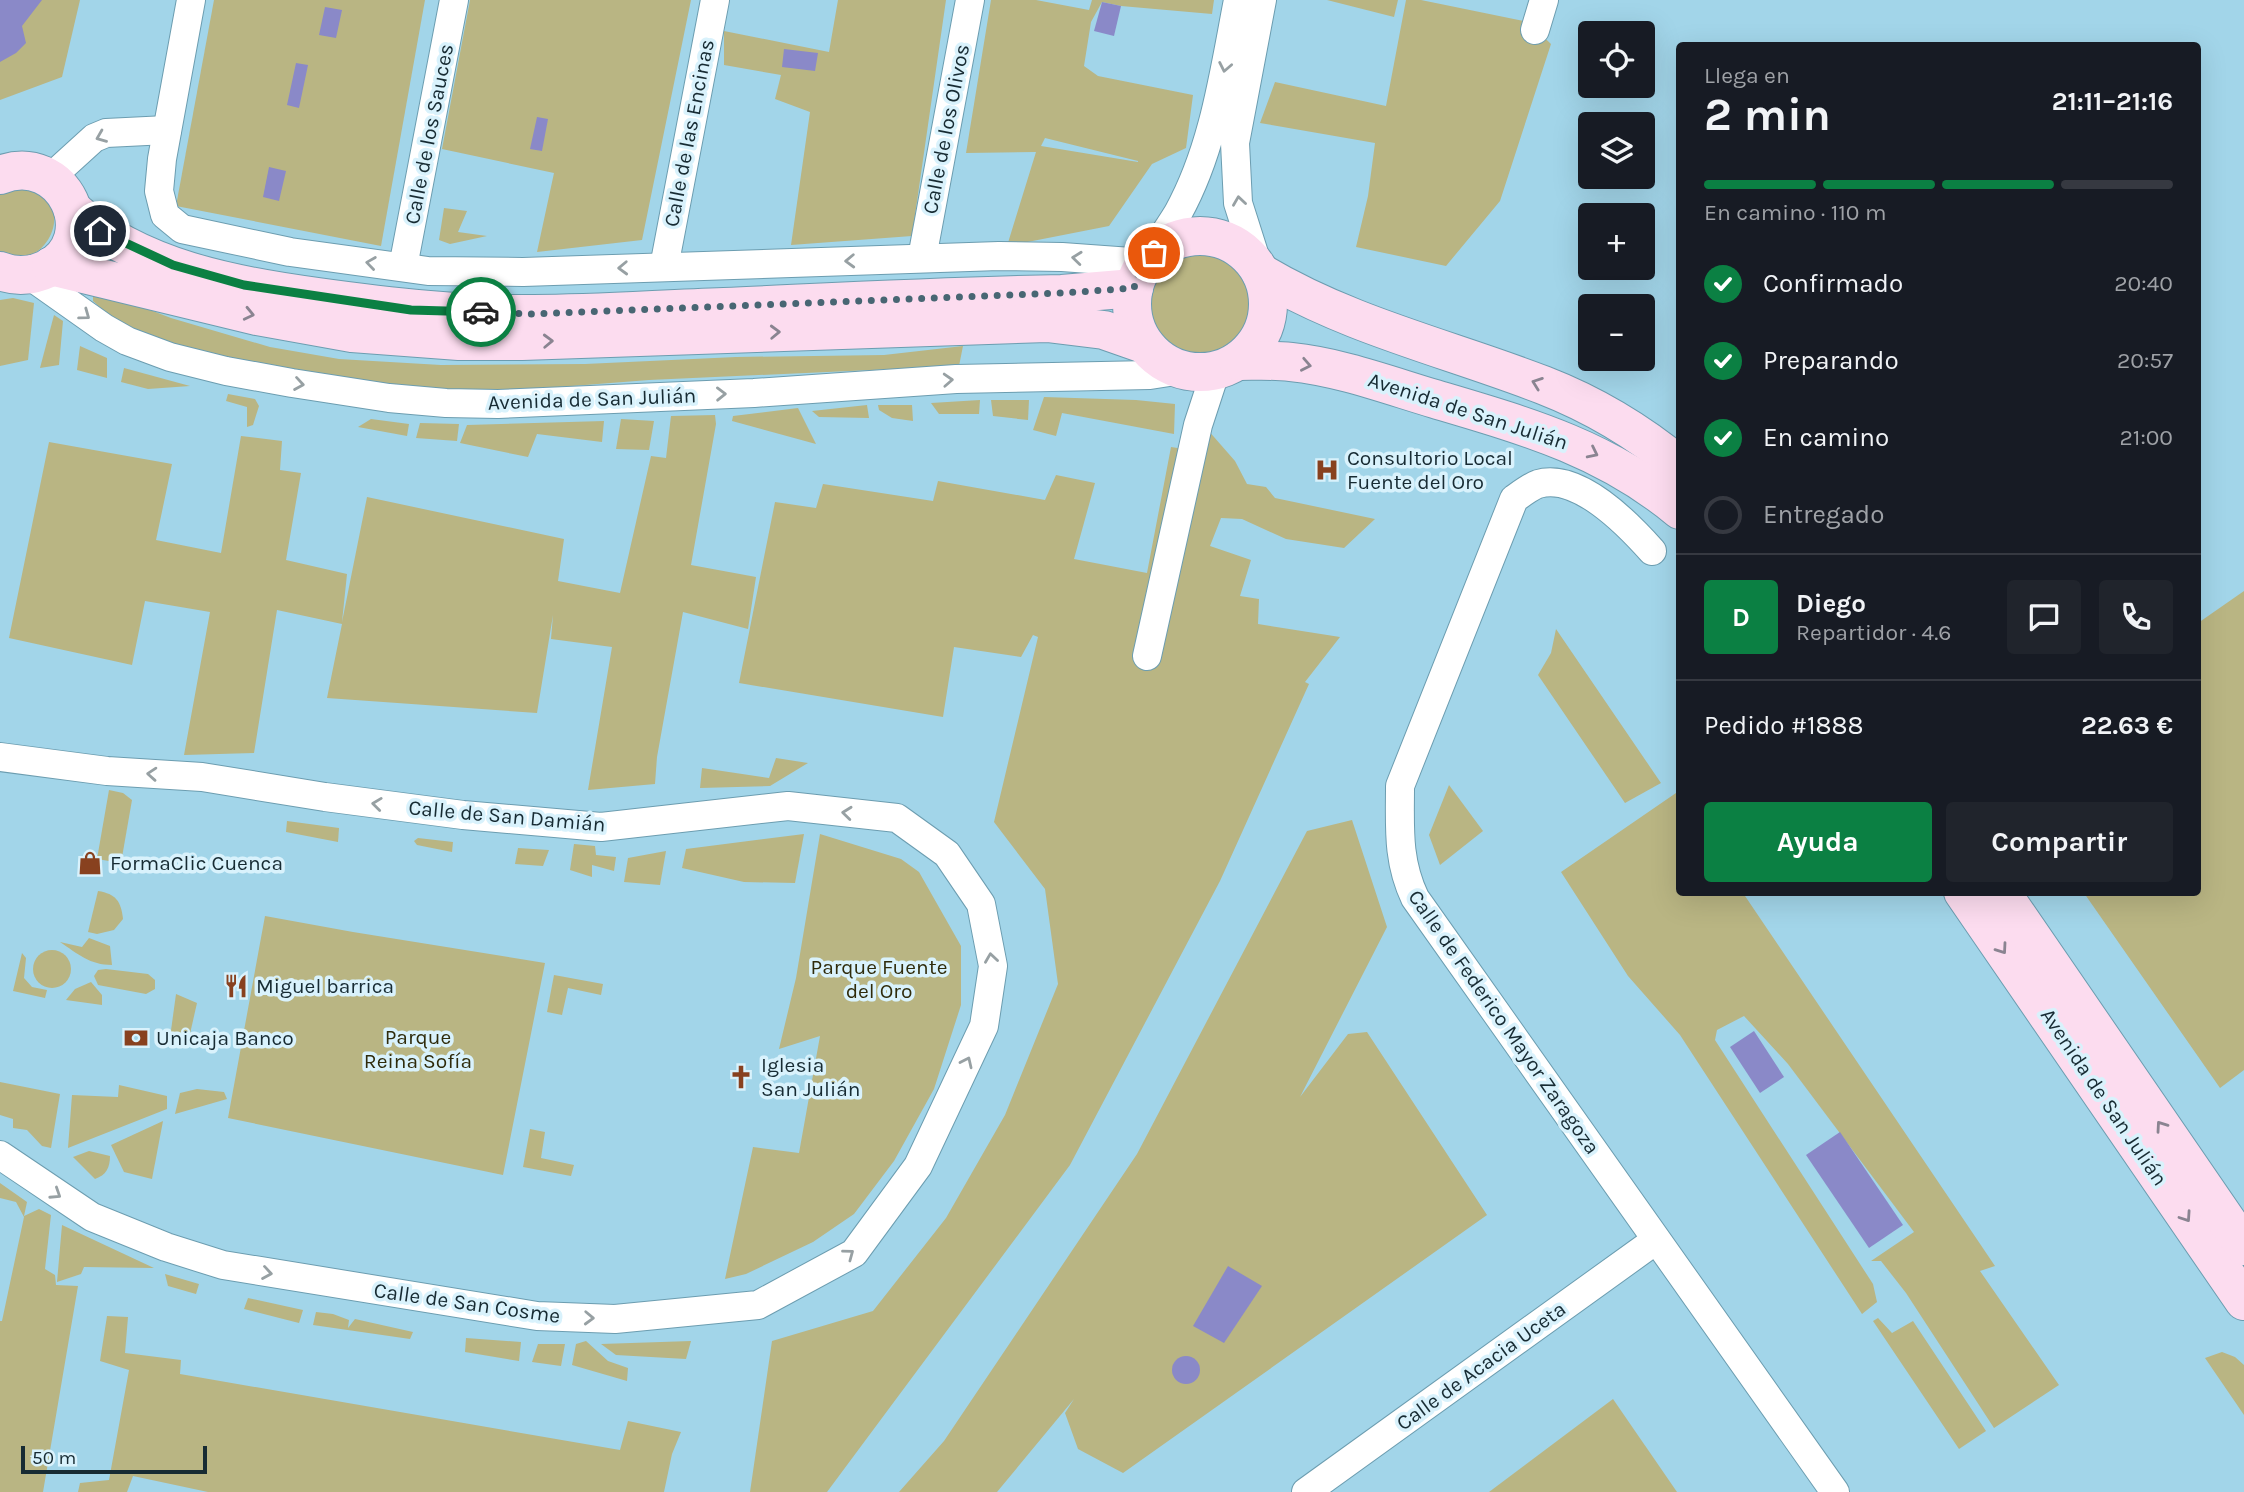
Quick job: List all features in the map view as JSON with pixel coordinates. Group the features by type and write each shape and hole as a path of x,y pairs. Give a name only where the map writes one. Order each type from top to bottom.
{"main road":[{"path":"17,170 62,189 73,210 88,223 115,239 173,265 267,289 411,310 532,314 1062,293 1143,270 1173,241 1202,235 1224,239 1237,246 1260,270 1268,296 1266,321 1256,343 1212,367 1164,362 1144,344 1132,314 1143,270"},
{"path":"19,274 69,246 74,228 73,210"},
{"name":"Avenida de San Julián","path":"1260,270 1306,299 1335,311 1544,385 1576,399 1617,421 1676,463"},
{"path":"19,274 352,332 402,337 522,341 1047,323 1104,330 1144,344"},
{"name":"Avenida de San Julián","path":"1212,367 1294,362 1336,371 1529,427 1601,457 1647,485 1676,507"},
{"name":"Avenida de San Julián","path":"1967,896 2244,1301"},
{"name":"Avenida de San Julián","path":"2004,896 2244,1247"}],"street":[{"path":"191,0 162,159 159,191 161,205 171,222 183,229 290,252 428,271 523,272 922,258 1062,257 1143,270 1178,212 1200,162 1218,103 1238,0"},
{"name":"Calle de los Sauces","path":"403,267 454,0"},
{"name":"Calle de las Encinas","path":"664,267 715,0"},
{"name":"Calle de los Olivos","path":"922,258 970,0"},
{"path":"1260,270 1238,203 1236,143 1262,0"},
{"path":"1535,30 1544,0"},
{"path":"17,170 86,145 106,133 167,130"},
{"name":"Avenida de San Julián","path":"19,274 127,341 170,357 226,372 389,398 446,403 498,404 754,393 956,379 1150,375 1212,367"},
{"path":"1147,656 1212,367"},
{"name":"Calle de Federico Mayor Zaragoza","path":"1653,551 1622,518 1603,503 1561,482 1537,484 1514,499 1400,786 1399,837 1404,875 1415,898 1835,1492"},
{"name":"Calle de San Damián","path":"0,757 107,771 202,778 463,815 601,827 788,806 897,818 947,854 981,904 993,966 984,1026"},
{"name":"Calle de San Cosme","path":"0,1155 92,1217 166,1248 223,1265 537,1316 615,1319 758,1305 854,1253 918,1166 984,1026"},
{"name":"Calle de Acacia Uceta","path":"1306,1492 1656,1240"}],"green space":[{"path":"0,0 80,0 62,77 0,100"},
{"path":"214,0 425,0 381,246 176,206"},
{"path":"470,0 691,0 642,240 537,252 554,173 442,149"},
{"path":"838,0 946,0 912,236 791,245 810,112 775,99 781,75 724,65 724,31 829,52"},
{"path":"991,0 1036,0 1089,10 1092,0 1214,0 1212,14 1102,2 1091,22 1084,66 1098,76 1193,95 1186,148 1152,164 1109,226 1007,246 1036,152 966,153","holes":["1045,138 1138,162 1041,146"]},
{"path":"1327,0 1398,0 1394,17"},
{"path":"1406,0 1421,0 1528,22 1551,44 1500,201 1446,266 1356,247 1368,196 1375,143 1260,123 1275,82 1386,106"},
{"path":"29,187 46,199 52,208 52,233 36,253 28,256 0,252 0,190"},
{"path":"444,208 467,211 458,232 487,236 450,244 439,240"},
{"path":"1200,246 1222,250 1232,255 1248,271 1253,281 1257,303 1253,325 1248,335 1232,351 1222,356 1200,360 1178,356 1168,351 1152,335 1147,325 1143,303 1147,281 1152,271 1168,255 1178,250"},
{"path":"93,288 171,318 270,347 339,359 441,365 585,364 736,357 884,355 963,346 959,366 649,380 444,396 242,362 125,330 93,301"},
{"path":"13,298 34,303 28,360 0,366 0,300"},
{"path":"54,315 63,321 59,365 40,368"},
{"path":"80,346 107,358 107,378 77,370"},
{"path":"124,368 190,386 148,389 121,382"},
{"path":"228,394 255,399 259,406 253,425 247,427 247,407 226,401"},
{"path":"1044,397 1175,404 1174,434 1062,413 1056,436 1033,430"},
{"path":"980,400 979,414 939,414 931,403"},
{"path":"991,400 1029,400 1028,420 993,416"},
{"path":"867,405 869,418 819,417 812,411"},
{"path":"878,405 912,405 913,421 892,418 879,410"},
{"path":"798,408 816,444 732,421 733,416"},
{"path":"715,415 716,424 691,565 756,577 748,629 683,612 657,757 655,784 588,790 612,647 551,639 553,615 537,713 327,698 342,624 277,610 254,753 184,755 210,612 145,601 132,665 9,638 49,442 172,464 156,540 221,553 241,436 282,441 280,470 301,473 286,560 347,574 342,622 367,497 564,539 558,581 620,593 651,456 666,458 671,416"},
{"path":"371,419 409,424 407,436 358,427"},
{"path":"621,419 654,421 649,450 616,449"},
{"path":"604,421 602,442 537,434 528,457 460,443 467,425"},
{"path":"420,423 459,424 457,441 416,438"},
{"path":"1207,429 1235,461 1247,484 1266,487 1275,498 1375,519 1344,548 1286,539 1242,519 1221,518 1210,546 1251,560 1240,596 1259,599 1258,624 1340,637 1305,682 1309,684 1220,881 1070,1165 827,1492 750,1492 772,1341 873,1311 946,1218 1005,1115 1058,984 1045,889 994,822 1038,637 1033,635 1021,657 954,647 943,717 739,683 775,502 816,508 823,484 933,501 938,481 1045,500 1056,475 1095,483 1074,559 1147,573 1171,447 1197,451"},
{"path":"2244,591 2244,1070 2220,1088 2086,896 2201,896 2201,621"},
{"path":"1556,629 1661,783 1625,803 1538,675 1551,653"},
{"path":"776,758 808,763 770,786 700,788 702,768 769,778"},
{"path":"1449,785 1483,831 1440,865 1429,835"},
{"path":"109,790 123,793 132,800 121,863 97,859"},
{"path":"1676,793 1676,896 1745,896 1995,1266 1980,1271 2059,1385 1994,1428 1906,1293 1881,1261 1871,1261 1914,1232 1788,1064 1744,1016 1717,1030 1715,1040 1873,1284 1877,1302 1862,1314 1680,1035 1628,976 1561,872"},
{"path":"1352,820 1387,927 1300,1097 1348,1034 1367,1032 1487,1215 1123,1473 1078,1449 1065,1413 1074,1399 997,1492 899,1492 944,1441 1137,1154 1307,831"},
{"path":"287,821 339,828 338,842 286,832"},
{"path":"804,834 795,883 744,882 682,868 686,849"},
{"name":"Parque Fuente del Oro","path":"820,834 901,859 919,872 961,946 961,1005 934,1089 894,1161 854,1214 813,1242 746,1274 725,1279 753,1147 799,1153 820,1036 779,1049 796,978"},
{"path":"418,838 453,842 452,852 417,845 414,841"},
{"path":"574,844 595,846 596,855 616,857 614,871 592,865 592,877 570,870"},
{"path":"518,848 549,850 543,866 515,864"},
{"path":"666,851 660,885 624,882 628,858"},
{"path":"98,891 117,899 123,919 114,930 97,934 88,932"},
{"name":"Parque Reina Sofía","path":"265,916 545,963 503,1175 228,1118"},
{"path":"89,938 110,946 112,965 91,961 60,942 82,947"},
{"path":"52,950 66,955 71,969 66,983 52,988 38,983 33,969 38,955"},
{"path":"22,953 26,958 24,978 32,987 47,990 45,998 13,991"},
{"path":"98,970 148,974 155,980 155,989 146,994 98,985 94,976"},
{"path":"554,975 603,984 601,995 568,988 562,1015 547,1012"},
{"path":"91,982 102,995 102,1005 66,1000 75,989"},
{"path":"176,994 197,1003 187,1047 169,1045"},
{"path":"0,1082 60,1094 51,1148 42,1146 27,1130 13,1128 13,1119 0,1115"},
{"path":"119,1085 167,1096 167,1109 68,1148 72,1095 118,1097"},
{"path":"197,1089 224,1092 227,1099 175,1114 180,1093"},
{"path":"163,1121 152,1179 124,1172 111,1145"},
{"path":"530,1129 545,1132 541,1158 574,1165 571,1176 523,1167"},
{"path":"89,1151 110,1156 107,1170 95,1179 73,1157"},
{"path":"0,1183 27,1202 24,1216 39,1209 51,1215 45,1269 55,1275 56,1285 78,1286 43,1492 0,1492 0,1321 24,1217 16,1202 0,1198"},
{"path":"62,1225 154,1268 84,1267 81,1274 57,1282"},
{"path":"165,1274 199,1284 196,1294 168,1286"},
{"path":"248,1298 303,1310 299,1323 244,1309"},
{"path":"316,1312 349,1320 348,1328 355,1319 413,1332 410,1339 313,1325"},
{"path":"107,1316 128,1317 125,1353 181,1360 180,1374 620,1450 628,1421 681,1432 672,1454 664,1492 208,1492 133,1476 127,1492 78,1492 80,1483 109,1480 129,1370 100,1361"},
{"path":"1878,1318 1892,1333 1913,1321 1986,1431 1959,1449 1873,1321"},
{"path":"466,1338 521,1342 519,1361 465,1352"},
{"path":"586,1341 608,1361 628,1368 627,1381 572,1365 576,1344"},
{"path":"691,1341 686,1359 616,1355 601,1344"},
{"path":"538,1344 565,1344 561,1366 532,1362"},
{"path":"2222,1352 2235,1357 2244,1365 2244,1415 2205,1358"},
{"path":"1613,1399 1677,1492 1489,1492"}],"water":[{"path":"0,0 42,0 22,26 26,43 16,53 0,62"},
{"path":"1102,2 1121,6 1114,36 1094,31"},
{"path":"325,7 342,10 336,38 319,35"},
{"path":"784,49 818,53 815,71 782,67"},
{"path":"296,63 308,65 299,108 287,105"},
{"path":"537,117 548,119 542,151 530,149"},
{"path":"269,167 286,171 279,201 263,197"},
{"path":"1754,1031 1784,1077 1760,1093 1730,1047"},
{"path":"1840,1132 1903,1225 1869,1248 1806,1155"},
{"path":"1228,1266 1262,1286 1224,1343 1193,1326"},
{"path":"1186,1356 1196,1360 1200,1370 1196,1380 1186,1384 1176,1380 1172,1370 1176,1360"}],"way so far":[{"path":"481,312 532,314 1134,288 1138,274 1154,253"}],"place":[{"name":"Consultorio Local Fuente del Oro","path":"1327,470"},
{"name":"FormaClic Cuenca","path":"90,863"},
{"name":"Miguel barrica","path":"236,986"},
{"name":"Unicaja Banco","path":"136,1038"},
{"name":"Iglesia San Julián","path":"741,1077"}],"route":[{"path":"100,231 173,265 244,285 411,310 481,312"}]}
